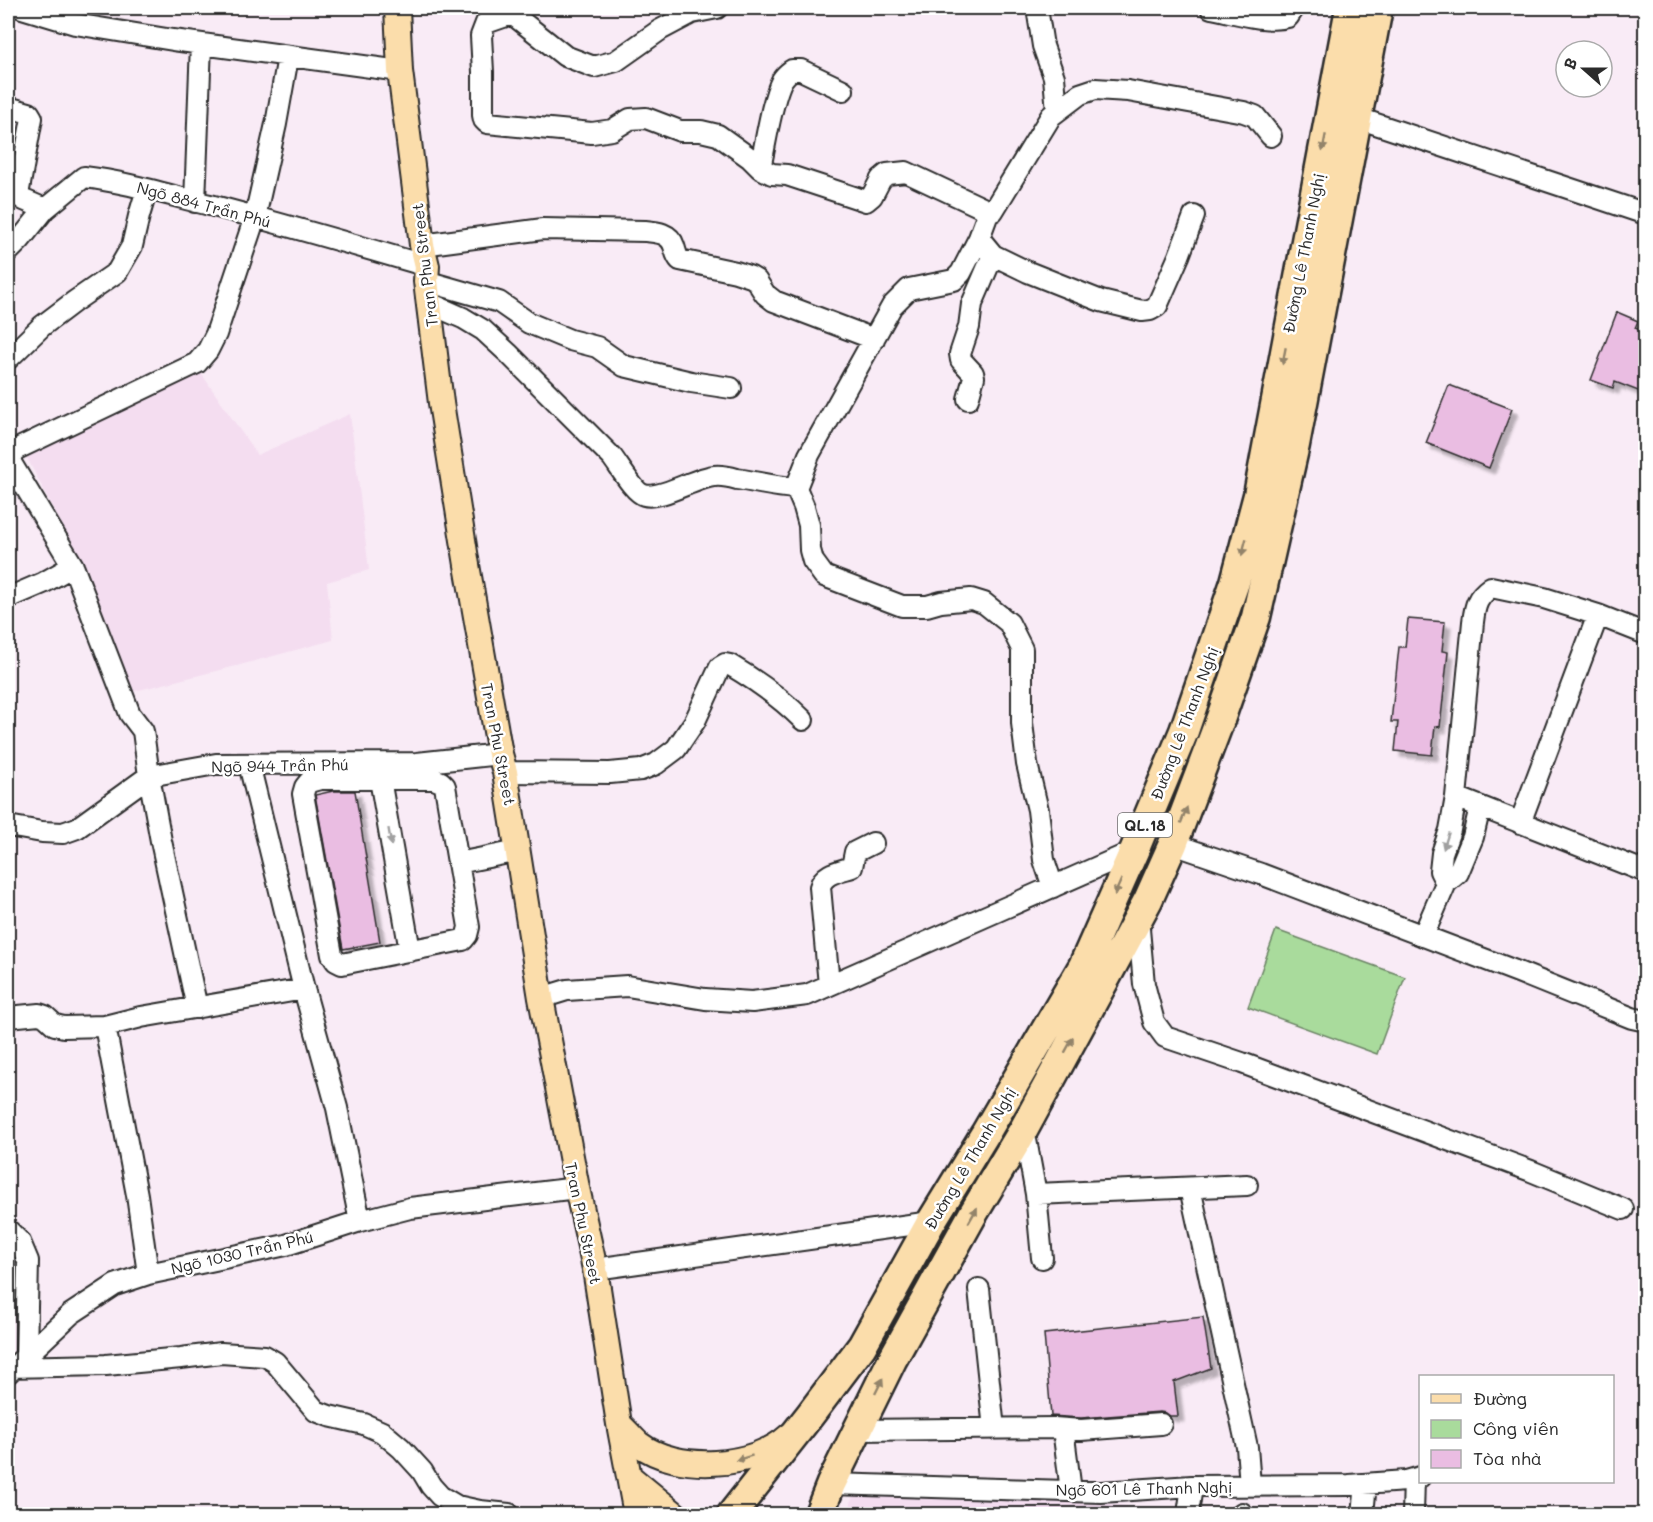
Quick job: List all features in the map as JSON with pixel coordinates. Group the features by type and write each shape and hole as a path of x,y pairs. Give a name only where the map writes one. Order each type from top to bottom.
{"highway":[{"name":"Đường Lê Thanh Nghị","path":"732,1515 862,1346 931,1222 1083,966 1184,731 1235,582 1257,495 1350,8"},
{"name":"Đường Lê Thanh Nghị","path":"819,1515 831,1484 892,1360 973,1214 1024,1129 1148,900 1173,844 1220,720 1256,617 1294,445 1378,8"},
{"path":"1330,113 1358,118"}],"main road":[{"name":"Tran Phu Street","path":"397,8 400,71 441,403 461,531 503,763 541,998 577,1188 595,1269 619,1424 636,1515"},
{"path":"619,1424 640,1444 659,1454 679,1461 701,1464 729,1462 763,1452 785,1439 810,1415"},
{"path":"630,1477 675,1515"}],"street":[{"path":"22,8 75,24 288,57 400,71"},
{"path":"717,8 692,13 660,30 616,61 594,67 565,56 509,11 486,23 481,36 485,122 592,133 612,130 630,119 646,118 680,131 701,131 718,135 760,168 772,174 787,175 866,201 887,174 906,172 989,211 993,211 1051,116 1080,94 1095,89 1128,91 1244,112 1255,116 1271,136"},
{"path":"1037,8 1043,46 1054,77 1057,111"},
{"path":"1211,8 1281,19 1288,17 1294,8"},
{"path":"195,202 201,44"},
{"path":"197,1008 161,841 149,776 144,731 130,714 73,566 11,463 12,452 197,363 208,350 216,334 255,217 288,57"},
{"path":"760,168 781,82 786,74 792,70 801,70 843,90"},
{"path":"8,107 32,115 18,195 45,209"},
{"path":"1358,118 1646,214"},
{"name":"Ngõ 884 Trần Phú","path":"8,252 45,209 84,177 113,181 255,217 426,274"},
{"path":"8,359 42,326 117,272 132,246 147,189"},
{"path":"989,211 979,238 961,273 954,280 909,289 892,306 809,455 796,488 804,507 813,561 824,576 902,606 927,606 971,599 984,603 1009,623 1022,649 1022,723 1027,764 1038,810 1044,860 1053,887"},
{"path":"979,238 993,255 1028,272 1101,301 1142,311 1157,306 1194,216"},
{"path":"426,274 543,229 661,233 671,238 680,261 751,277 774,301 874,339"},
{"path":"968,399 974,377 971,369 961,360 960,354 969,327 972,304 993,255"},
{"path":"426,274 499,302 529,323 570,340 597,347 624,366 691,382 731,388"},
{"path":"426,274 463,318 483,330 612,457 639,494 646,496 659,494 699,478 717,475 796,488"},
{"path":"8,598 43,583 73,566"},
{"path":"1446,883 1440,871 1442,853 1456,797 1474,611 1480,595 1491,587 1544,598 1598,615 1646,634"},
{"path":"1520,823 1598,615"},
{"name":"Ngõ 944 Trần Phú","path":"8,826 63,833 77,828 149,776 216,764 503,763 610,773 641,770 656,764 676,749 695,721 720,667 725,664 758,681 803,720"},
{"path":"249,764 304,989 337,1108 360,1221"},
{"path":"320,779 434,779 441,782 445,786 458,863 469,927 463,940 342,964 332,955 303,794 305,787 309,782 320,779"},
{"path":"380,779 410,951"},
{"path":"1456,797 1646,872"},
{"path":"1423,936 1446,883 1458,873 1473,837 1480,807"},
{"path":"829,985 821,881 825,877 852,867 855,852 873,843"},
{"path":"1173,844 1261,874 1632,1018 1646,1021"},
{"path":"458,863 518,851"},
{"path":"541,998 567,990 627,986 705,999 752,1002 807,995 1134,851"},
{"path":"1138,918 1144,984 1154,1022 1165,1037 1242,1063 1508,1162 1623,1209"},
{"path":"8,1017 39,1014 64,1028 105,1026 141,1017 304,989"},
{"path":"105,1026 135,1184 148,1274"},
{"path":"1024,1129 1036,1194 1042,1258"},
{"path":"1036,1194 1247,1185"},
{"name":"Ngõ 1030 Trần Phú","path":"9,1369 71,1314 115,1285 148,1274 286,1245 360,1221 410,1208 577,1188"},
{"path":"1190,1188 1247,1447 1250,1485"},
{"path":"595,1269 931,1222"},
{"path":"8,1230 20,1242 28,1261 26,1354"},
{"path":"979,1289 994,1429"},
{"path":"9,1369 106,1365 222,1353 265,1356 275,1362 316,1411 364,1424 382,1432 401,1448 422,1471 440,1496 457,1506 509,1515"},
{"path":"857,1430 1081,1430 1161,1424"},
{"path":"1063,1429 1071,1491"},
{"path":"1413,1515 1417,1478"},
{"name":"Ngõ 601 Lê Thanh Nghị","path":"831,1484 1101,1492 1192,1486 1366,1484 1417,1478"},
{"path":"1363,1515 1366,1484"},
{"path":"1188,1515 1192,1486"}],"shaded area":[{"path":"201,373 257,455 350,414 369,570 327,582 333,640 131,692 82,564 25,454 90,418"},
{"path":"853,1494 1043,1496 1127,1506 1126,1514 849,1514"}],"green space":[{"path":"1276,930 1405,977 1377,1054 1248,1007"}],"building":[{"path":"1617,312 1638,321 1635,328 1646,332 1646,394 1615,382 1613,388 1591,380"},
{"path":"1449,385 1512,409 1489,468 1426,443"},
{"path":"1408,619 1445,622 1442,651 1448,652 1440,727 1435,726 1432,755 1395,751 1398,722 1391,722 1399,647 1405,647"},
{"path":"333,791 355,791 380,942 343,949 315,795"},
{"path":"1203,1317 1211,1368 1174,1382 1178,1416 1160,1412 1081,1418 1051,1416 1044,1334"}]}
